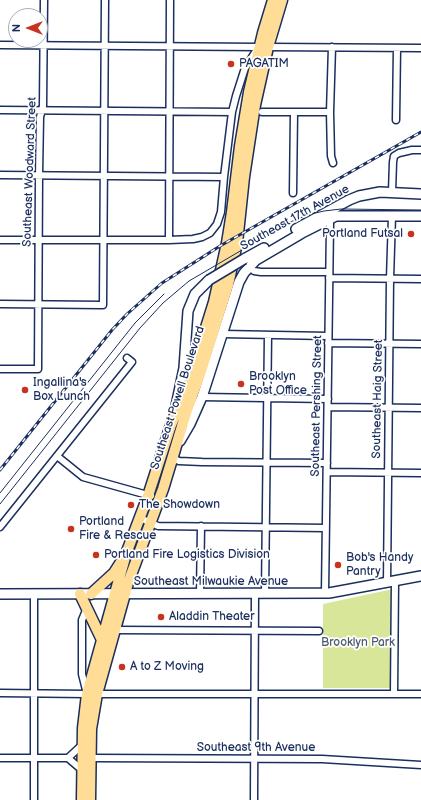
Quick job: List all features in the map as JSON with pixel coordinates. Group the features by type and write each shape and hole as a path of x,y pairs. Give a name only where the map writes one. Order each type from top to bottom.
{"main road":[{"name":"Southeast Powell Boulevard","path":"90,800 91,729 95,705 91,690 102,640 151,523 203,366 233,266 239,228 251,123 273,0"},
{"name":"Southeast Powell Boulevard","path":"82,800 82,745 84,711 115,630 126,554 148,496 171,426 189,382 219,283 232,212 245,113 264,47 282,0"},
{"path":"91,594 114,573 126,554"},
{"path":"80,594 102,640"}],"street":[{"path":"0,304 103,305 105,0"},
{"path":"169,240 170,0"},
{"path":"48,45 421,48"},
{"path":"0,240 169,240 193,239 210,233 220,218 232,112 239,84 246,68 264,47"},
{"path":"332,47 330,112 331,156 333,163"},
{"name":"Southeast Woodward Street","path":"0,369 38,369 40,117 44,106 44,48"},
{"path":"396,120 397,48"},
{"path":"0,110 232,112"},
{"path":"262,112 330,112"},
{"path":"293,193 294,112"},
{"path":"392,192 393,159 397,154 412,150 421,150"},
{"path":"0,175 224,177"},
{"name":"Southeast 17th Avenue","path":"246,263 354,198 368,193 392,192 421,194"},
{"name":"Southeast 17th Avenue","path":"171,426 184,368 188,311 195,294 209,280 264,254 329,219 340,216 421,216"},
{"name":"Southeast Haig Street","path":"392,216 388,473 394,694"},
{"name":"Southeast Pershing Street","path":"325,593 329,219"},
{"path":"327,463 179,461 173,454 190,424 202,397 246,263 254,271 261,272 390,279 421,279"},
{"path":"222,334 268,335 390,344 421,344"},
{"path":"265,594 268,335"},
{"path":"0,527 132,362 127,358"},
{"path":"202,397 328,399"},
{"path":"328,407 421,408"},
{"path":"57,456 83,477 159,499"},
{"path":"327,472 421,473"},
{"path":"140,518 158,526 326,528"},
{"path":"200,594 201,526"},
{"name":"Southeast Milwaukie Avenue","path":"0,594 325,593 421,576"},
{"path":"34,594 34,800"},
{"path":"254,800 255,594"},
{"path":"87,608 82,620 82,669 91,690"},
{"path":"115,630 319,631"},
{"path":"0,693 91,690 254,694 421,694"},
{"path":"68,758 82,745"},
{"path":"0,758 68,758 82,770"},
{"name":"Southeast 9th Avenue","path":"91,758 322,759 421,765"}],"green space":[{"name":"Brooklyn Park","path":"393,589 391,688 323,688 323,604"}],"tram line":[{"path":"0,504 140,328 163,303 189,281 288,223 307,215 341,209 421,210"},
{"path":"0,493 135,323 164,294"}],"railway":[{"path":"0,470 112,330 127,314 162,283 220,246 421,132"}],"place":[{"name":"PAGATIM","path":"231,64"},
{"name":"Portland Futsal","path":"411,234"},
{"name":"Brooklyn Post Office","path":"241,384"},
{"name":"Ingallina's Box Lunch","path":"25,390"},
{"name":"The Showdown","path":"131,505"},
{"name":"Portland Fire & Rescue","path":"71,529"},
{"name":"Portland Fire Logistics Division","path":"96,555"},
{"name":"Bob's Handy Pantry","path":"338,565"},
{"name":"Aladdin Theater","path":"161,617"},
{"name":"A to Z Moving","path":"122,667"}]}
